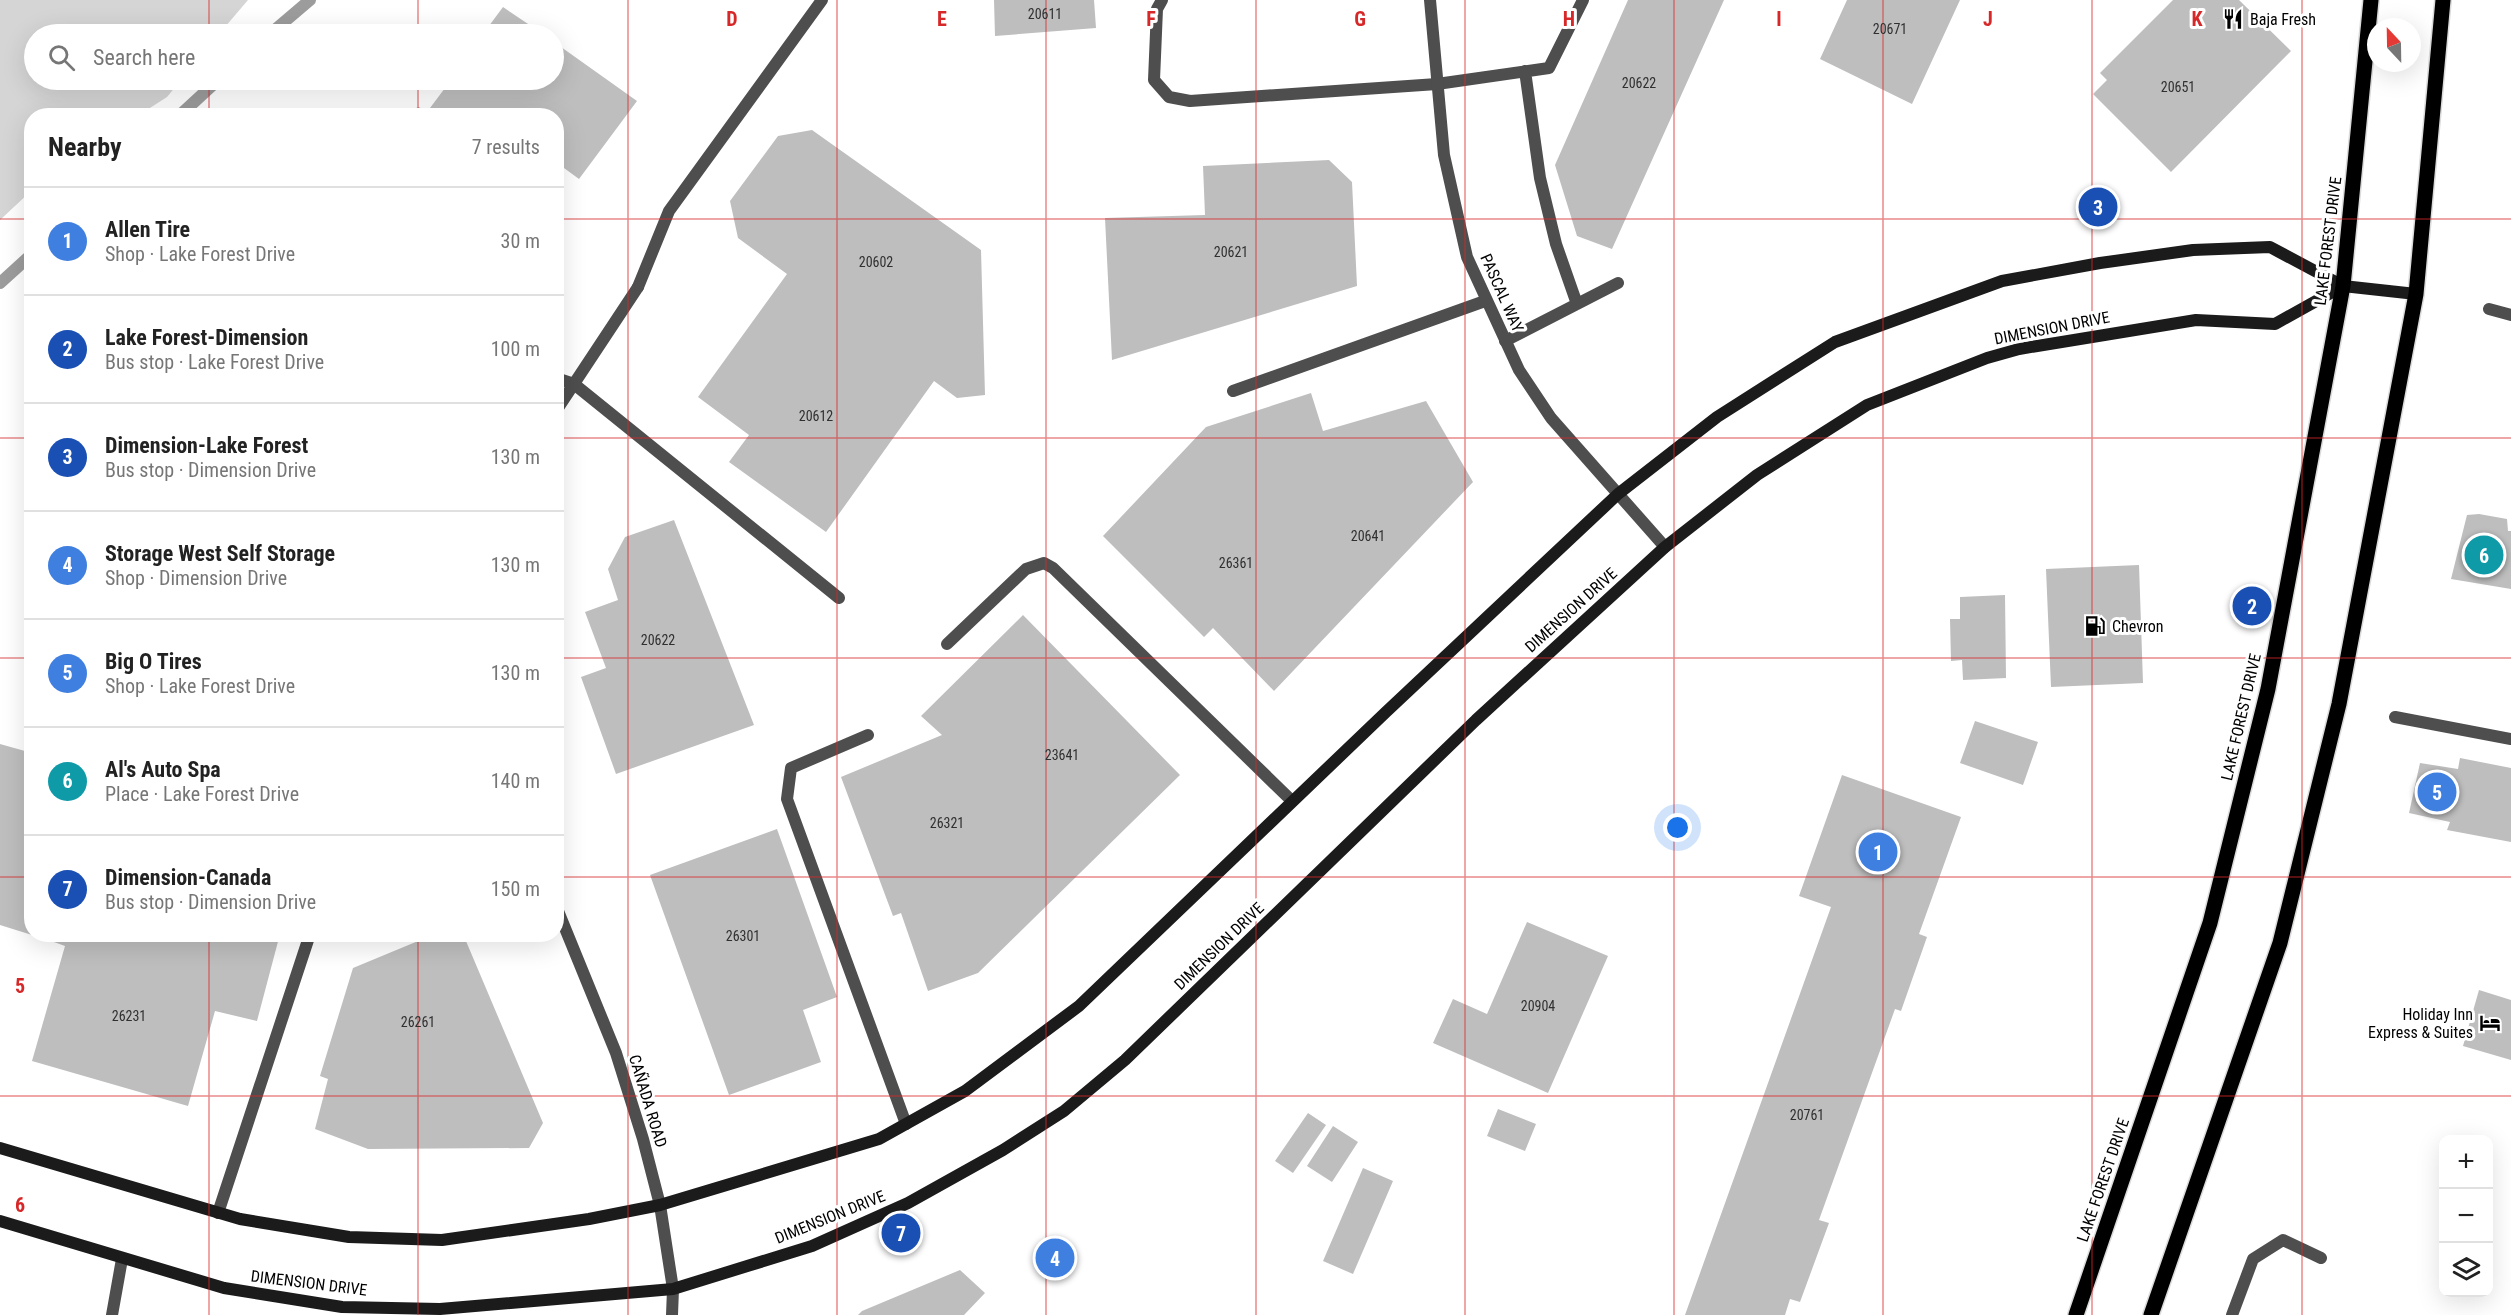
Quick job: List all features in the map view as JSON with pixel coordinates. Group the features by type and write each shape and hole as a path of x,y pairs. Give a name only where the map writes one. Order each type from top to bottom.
{"main road":[{"name":"LAKE FOREST DRIVE","path":"2076,1315 2210,923 2268,689 2343,286 2371,0"},
{"path":"2151,1315 2280,943 2339,704 2415,294 2443,0"},
{"path":"0,1148 240,1219 350,1237 442,1240 589,1219 660,1205 879,1139 965,1091 1079,1006 1292,801 1618,494 1716,417 1835,342 2002,281 2100,263 2193,250 2270,248 2343,286 2415,294"},
{"name":"DIMENSION DRIVE","path":"0,1221 224,1288 342,1307 440,1309 673,1289 812,1246 908,1203 1003,1150 1064,1111 1125,1060 1476,720 1665,547 1757,475 1867,405 1976,362 2019,350 2196,320 2275,324 2343,286"}],"street":[{"path":"564,399 638,287 669,211 822,0"},
{"path":"1162,0 1157,9 1154,80 1169,97 1190,101 1437,84 1549,68 1583,0"},
{"name":"PASCAL WAY","path":"1430,0 1444,155 1467,257 1485,300 1520,370 1551,418 1665,547"},
{"path":"1525,71 1540,178 1556,244 1577,304"},
{"path":"1505,341 1618,284"},
{"path":"1233,391 1485,300"},
{"path":"2489,309 2511,315"},
{"path":"564,381 574,384 839,598"},
{"path":"947,644 1026,569 1044,563 1053,568 1292,801"},
{"path":"2395,717 2511,739"},
{"path":"868,735 791,768 787,799 906,1124"},
{"name":"CAÑADA ROAD","path":"564,926 616,1053 643,1139 660,1205 673,1289 672,1315"},
{"path":"218,1213 307,942"},
{"path":"2232,1315 2253,1259 2283,1240 2321,1258"},
{"path":"112,1315 122,1259"}],"shaded area":[{"path":"0,0 248,0 228,24 24,24 24,90 173,90 167,97 150,108 24,108 24,198 0,220"}],"building":[{"path":"994,0 1094,0 1096,28 995,36"},
{"path":"1628,0 1724,0 1612,249 1577,236 1555,165"},
{"path":"1847,0 1960,0 1912,104 1820,59"},
{"path":"2173,0 2239,0 2291,51 2171,172 2093,94 2107,80 2100,73"},
{"path":"503,7 528,24 490,24"},
{"path":"564,49 637,101 579,179 564,168 564,108 430,108 444,90 564,90"},
{"path":"812,130 981,250 985,395 957,398 934,381 826,532 729,462 749,435 698,397 787,274 738,238 730,201 778,136"},
{"path":"1329,160 1352,182 1357,286 1112,360 1105,218 1205,215 1203,166"},
{"path":"1311,393 1323,431 1426,401 1473,482 1274,691 1213,628 1204,637 1103,536 1206,427"},
{"path":"2479,514 2507,519 2508,531 2511,531 2511,589 2451,579 2467,515"},
{"path":"674,520 754,725 616,774 581,677 606,668 585,612 618,600 608,569 625,537"},
{"name":"Chevron","path":"2139,565 2143,683 2051,687 2046,569"},
{"path":"2005,595 2006,678 1963,680 1962,660 1951,661 1950,619 1960,619 1960,597"},
{"path":"1023,615 1180,775 978,973 928,991 901,913 893,916 841,777 942,735 921,716"},
{"path":"1975,721 2038,742 2023,785 1960,763"},
{"path":"0,744 24,751 24,932 0,925"},
{"path":"2460,758 2511,768 2511,842 2447,830 2450,822 2409,813 2420,763 2458,769"},
{"path":"1842,775 1961,817 1919,934 1927,937 1901,1011 1895,1009 1819,1220 1829,1223 1800,1302 1790,1299 1785,1315 1685,1315 1831,907 1799,896"},
{"path":"777,829 837,997 803,1010 821,1062 729,1095 650,875"},
{"path":"1527,922 1608,956 1548,1093 1433,1043 1453,999 1487,1014"},
{"path":"54,942 278,942 257,1021 215,1011 188,1106 32,1061 65,946"},
{"path":"416,942 466,942 543,1123 529,1148 368,1149 315,1129 328,1079 320,1076 353,968"},
{"name":"Holiday Inn Express & Suites","path":"2479,990 2511,1000 2511,1060 2463,1046"},
{"path":"1498,1109 1536,1124 1525,1151 1487,1136"},
{"path":"1308,1113 1326,1125 1293,1173 1275,1161"},
{"path":"1333,1126 1358,1142 1332,1182 1307,1166"},
{"path":"1363,1168 1393,1181 1353,1274 1323,1261"},
{"path":"960,1270 985,1293 964,1315 858,1315 862,1311"}],"waterway":[{"path":"282,24 310,0"},
{"path":"188,108 207,90"},
{"path":"0,283 24,261"}],"place":[{"name":"Baja Fresh","path":"2233,19"},
{"name":"Dimension-Lake Forest","path":"2098,207"},
{"name":"Al's Auto Spa","path":"2484,555"},
{"name":"Lake Forest-Dimension","path":"2252,606"},
{"name":"Chevron","path":"2095,626"},
{"name":"Big O Tires","path":"2437,792"},
{"name":"Allen Tire","path":"1878,852"},
{"name":"Holiday Inn Express & Suites","path":"2490,1023"},
{"name":"Dimension-Canada","path":"901,1233"},
{"name":"Storage West Self Storage","path":"1055,1258"}]}
